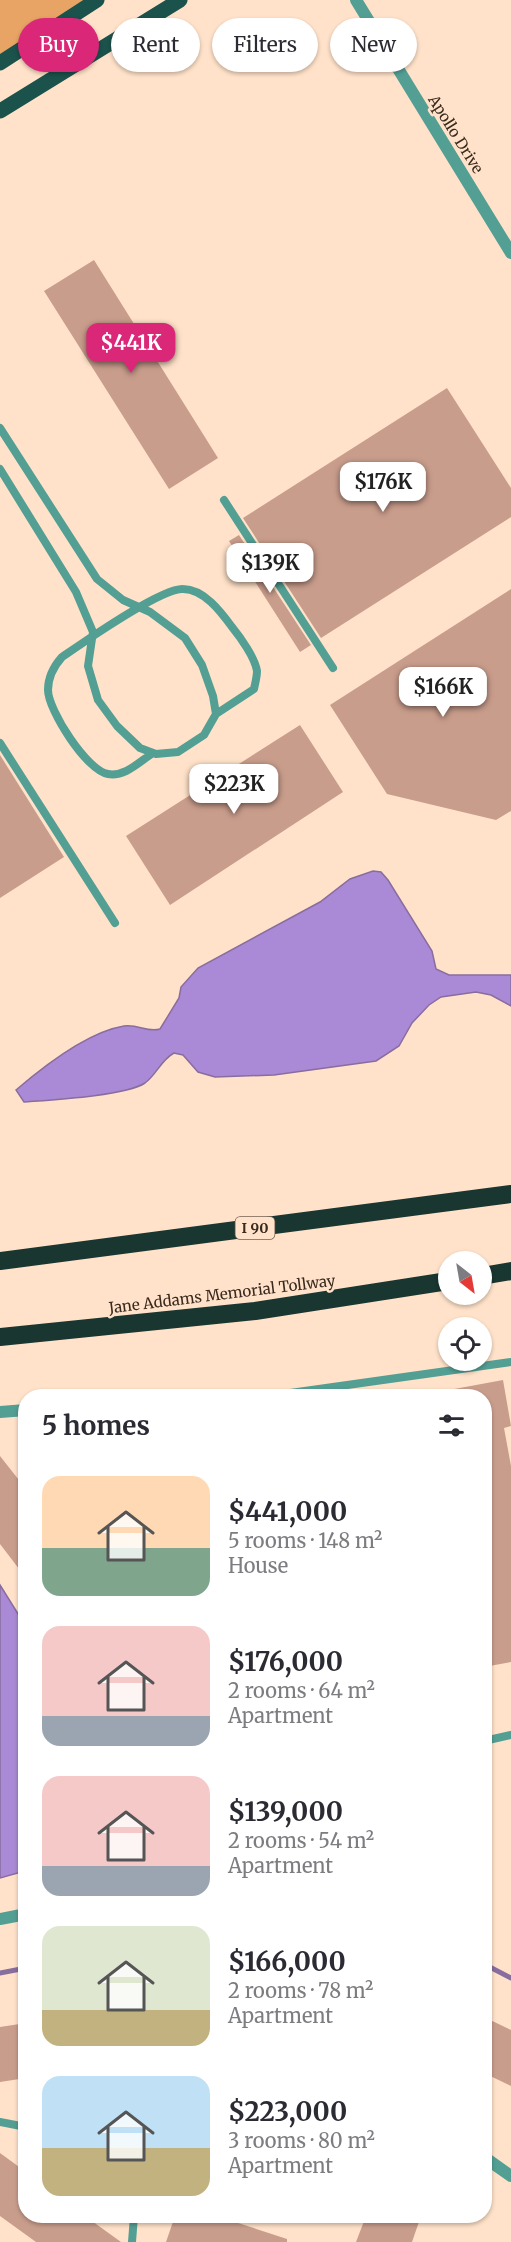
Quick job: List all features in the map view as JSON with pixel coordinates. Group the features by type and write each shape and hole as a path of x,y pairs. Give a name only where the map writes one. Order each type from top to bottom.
{"highway":[{"name":"I 90","path":"0,1262 511,1194"},
{"path":"492,1274 511,1271"},
{"name":"Jane Addams Memorial Tollway","path":"0,1337 255,1311 438,1283"}],"main road":[{"path":"0,63 97,0"},
{"path":"0,111 180,0"}],"street":[{"name":"Apollo Drive","path":"356,0 511,253"},
{"path":"0,1412 18,1411"},
{"path":"0,1919 18,1916"},
{"path":"492,2163 511,2176"}],"lane":[{"path":"0,428 97,579 123,600 150,612 185,638 202,665 213,696 216,714"},
{"path":"0,469 76,592 93,632 93,637 88,666 98,700 117,726 140,748 153,753 178,752 204,735 216,714 254,689 257,670 244,641 219,610 197,592 181,588 139,607 93,637 62,657 53,667 47,690 55,714 83,758 105,774 121,774 153,753"},
{"path":"224,500 333,668"},
{"path":"0,743 115,923"},
{"path":"350,1389 511,1362"},
{"path":"492,1740 511,1736"},
{"path":"0,2122 18,2125"},
{"path":"132,2242 133,2223"}],"shaded area":[{"path":"0,0 96,0 69,18 18,18 18,51 0,63"},
{"path":"373,871 381,872 388,880 432,951 436,969 449,975 511,975 511,1006 491,995 476,992 441,997 429,1005 412,1023 399,1046 376,1061 274,1075 215,1077 198,1072 183,1055 174,1053 145,1083 121,1091 87,1097 24,1102 16,1090 67,1051 95,1035 124,1026 160,1029 179,998 181,987 198,968 320,902 350,879"},
{"path":"0,1585 18,1614 18,1873 0,1878"}],"building":[{"path":"94,260 218,458 169,489 44,291"},
{"path":"447,388 511,488 511,517 321,638 243,518"},
{"path":"239,535 311,645 300,652 229,541"},
{"path":"511,589 511,811 496,820 387,794 330,705"},
{"path":"300,725 343,792 170,905 126,836"},
{"path":"0,755 64,857 0,898"},
{"path":"503,1380 511,1426 504,1428 511,1466 511,1662 492,1666 492,1389 454,1389"},
{"path":"0,1456 18,1479 18,1568 0,1544"},
{"path":"492,2021 511,2030 511,2086 492,2077"},
{"path":"18,2024 18,2079 0,2082 0,2027"},
{"path":"0,2153 18,2166 18,2223 95,2223 121,2242 36,2242 0,2216"},
{"path":"173,2223 238,2223 287,2239 287,2242 166,2242"},
{"path":"363,2223 419,2223 412,2242 356,2242"}],"waterway":[{"path":"492,1968 511,1978"},
{"path":"0,1973 18,1970"}]}
